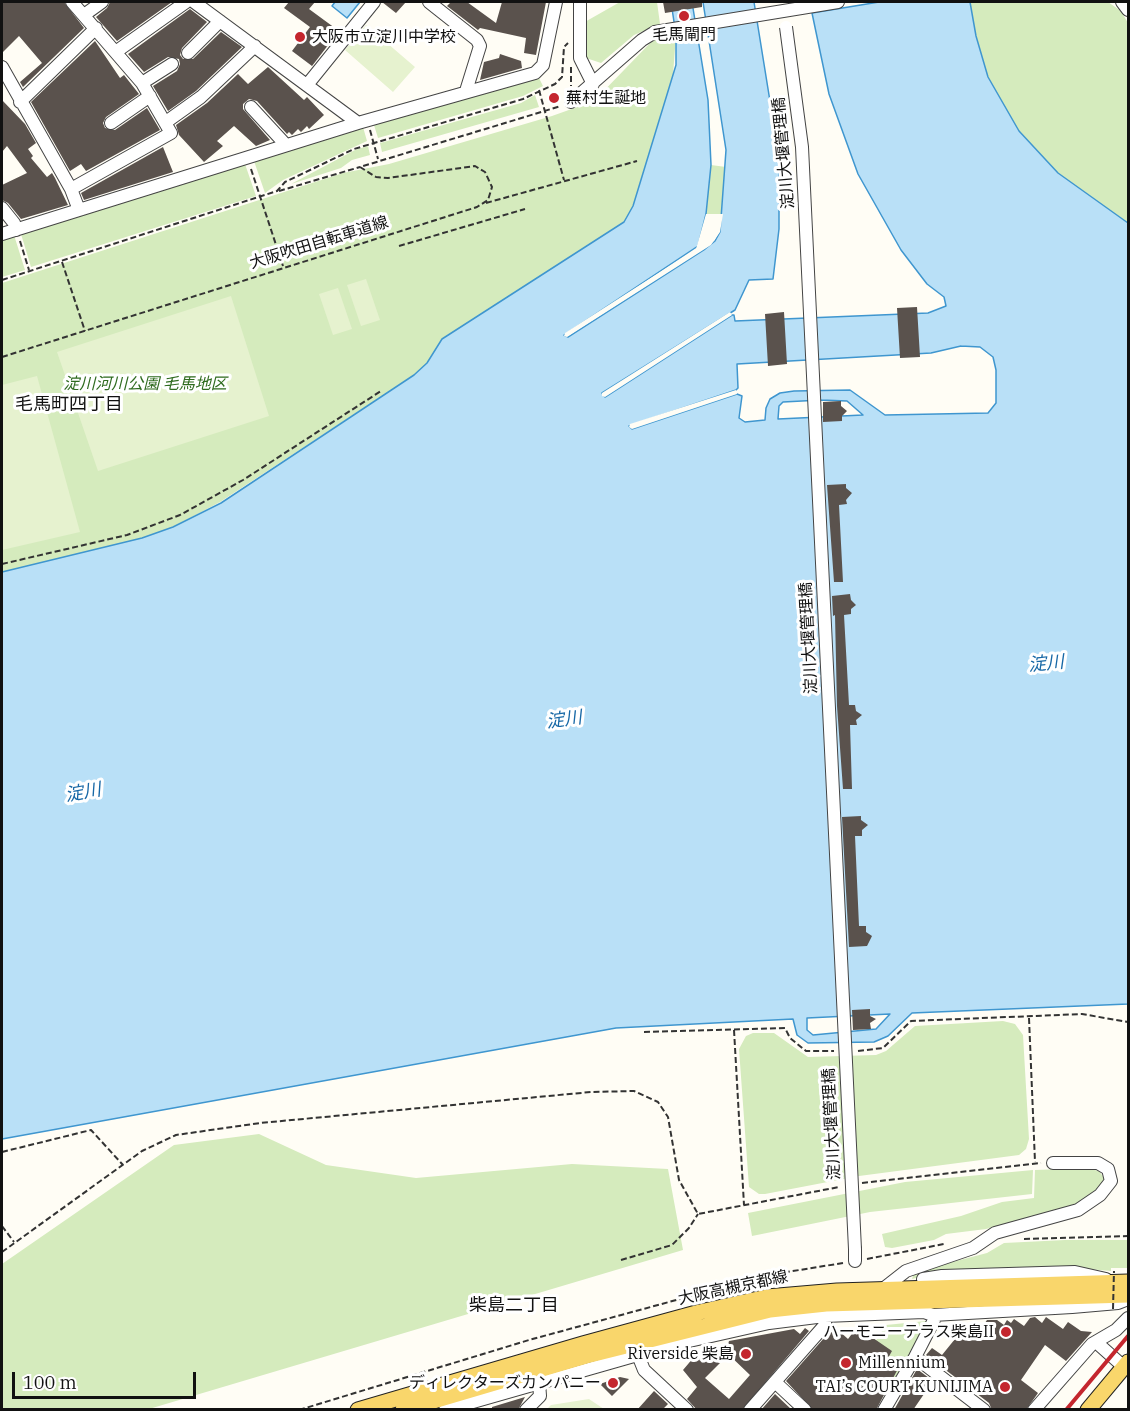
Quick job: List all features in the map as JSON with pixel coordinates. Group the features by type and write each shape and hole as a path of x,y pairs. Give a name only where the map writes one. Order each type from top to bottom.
{"main road":[{"name":"大阪高槻京都線","path":"358,1410 700,1312 791,1294 883,1289 1124,1286"},
{"name":"大阪高槻京都線","path":"403,1410 597,1353 770,1310 826,1304 1124,1286"},
{"path":"1088,1409 1126,1365"}],"street":[{"path":"71,189 171,133 142,83 117,51 72,2"},
{"path":"84,15 102,2"},
{"path":"117,51 186,2"},
{"path":"194,2 307,85 362,122"},
{"path":"307,85 374,2"},
{"path":"429,2 477,40 480,46 466,91"},
{"path":"2,234 17,232 79,210 362,122 535,73 541,69 556,2"},
{"path":"580,2 580,58 593,84"},
{"path":"571,102 642,40 655,32 763,14 784,14 838,2"},
{"path":"1122,2 1128,10"},
{"name":"淀川大堰管理橋","path":"784,14 802,147 855,1255"},
{"path":"188,54 220,21"},
{"path":"20,102 96,28"},
{"path":"166,122 201,97 255,46"},
{"path":"142,83 172,64"},
{"path":"3,74 71,189 79,210"},
{"path":"111,123 150,96"},
{"path":"250,107 286,145"},
{"path":"2,208 17,232"},
{"path":"883,1289 906,1271 973,1248 995,1233 1086,1206 1100,1195 1111,1181 1108,1169 1098,1163 1053,1163"},
{"path":"445,1410 539,1382 745,1327 825,1316 924,1312 933,1315 1118,1303 1124,1286 1075,1272 942,1276 923,1280"},
{"path":"884,1410 915,1357 934,1320 933,1315"},
{"path":"750,1410 825,1326 825,1316"},
{"path":"1034,1410 1096,1342 1116,1330 1128,1318"},
{"path":"1096,1342 1126,1365"},
{"path":"638,1355 644,1370 687,1410"},
{"path":"915,1357 984,1410"},
{"path":"526,1410 540,1396 539,1382"},
{"path":"775,1382 805,1410"}],"path":[{"path":"277,191 285,182 354,148 523,99 562,77 564,47 571,43"},
{"path":"2,280 277,191 360,167 378,159 545,112 571,102 571,66"},
{"path":"539,90 564,181"},
{"path":"362,122 373,142 378,159"},
{"name":"大阪吹田自転車道線","path":"2,357 483,204 636,161"},
{"path":"249,162 283,266"},
{"path":"360,167 376,177 388,178 475,165 485,172 491,182 492,192 483,204"},
{"path":"399,246 525,209"},
{"path":"17,232 30,271"},
{"path":"62,261 85,331"},
{"path":"2,564 127,535 180,515 243,480 381,391"},
{"path":"853,1051 883,1048 911,1021 1082,1014 1128,1022"},
{"path":"1029,1017 1035,1162"},
{"path":"644,1032 785,1028 790,1038 807,1051 843,1051"},
{"path":"734,1030 744,1205"},
{"path":"2,1252 142,1151 176,1135 260,1123 591,1092 634,1091 651,1097 664,1109 679,1180 698,1214"},
{"path":"2,1152 91,1130 123,1165"},
{"path":"854,1185 1035,1162 1053,1163"},
{"path":"621,1260 672,1245 689,1228 698,1214 843,1187"},
{"path":"2,1226 15,1243"},
{"path":"1023,1239 1128,1236"},
{"path":"1113,1309 1124,1286"}],"green space":[{"path":"620,2 657,2 660,24 634,35 601,63 583,57 583,23"},
{"path":"970,2 1108,2 1121,11 1128,23 1128,223 1058,173 1019,131 988,77 976,36"},
{"path":"366,25 415,67 393,92 345,50"},
{"name":"淀川河川公園 毛馬地区","path":"676,35 673,75 633,206 628,217 618,227 442,339 427,363 414,375 220,502 173,527 142,538 2,572 2,283 343,173 389,164 552,116 594,101 655,38"},
{"path":"538,76 543,86 523,96 378,138 374,125 376,122"},
{"path":"535,95 539,107 382,152 380,143 521,103"},
{"path":"363,127 367,141 283,180 265,193 254,161"},
{"path":"368,146 370,155 352,160 341,168 291,184 355,150"},
{"path":"245,164 256,196 31,267 21,234"},
{"path":"711,165 726,167 723,214 706,214"},
{"path":"14,235 25,270 2,277 2,239"},
{"path":"366,279 380,320 361,326 347,285"},
{"path":"338,288 352,329 333,335 319,294"},
{"path":"231,296 269,416 98,471 57,352"},
{"path":"37,376 80,532 2,550 2,385"},
{"path":"1003,1021 1015,1024 1023,1035 1029,1139 1026,1149 1019,1155 859,1176 765,1194 759,1194 749,1187 739,1049 746,1036 753,1033 774,1033 808,1057 876,1055 886,1051 915,1026"},
{"path":"259,1134 326,1165 416,1178 572,1164 668,1169 683,1250 149,1409 2,1409 2,1264 174,1145"},
{"path":"1087,1168 1099,1171 1105,1179 1096,1191 1079,1203 986,1229 946,1234 934,1240 892,1248 885,1247 882,1234 961,1216 1002,1202 1034,1198 1035,1170"},
{"path":"1033,1170 1032,1194 870,1212 752,1236 748,1213 905,1182"},
{"path":"1128,1240 1128,1268 1111,1268 1111,1271 1077,1268 942,1271 912,1279 914,1272 987,1253 1004,1243"},
{"path":"926,1321 928,1324 889,1394 855,1373 886,1325"},
{"path":"589,1399 604,1409 547,1409 551,1405"}],"water":[{"path":"335,2 360,2 347,18 332,6"},
{"name":"淀川","path":"671,2 692,2 708,100 711,165 706,214 698,246 564,335 568,337 705,249 715,241 720,232 726,150 703,2 754,2 779,157 779,229 773,279 749,280 735,310 602,393 605,397 732,315 735,321 928,313 946,306 944,297 927,284 901,250 858,174 829,94 812,13 879,2 970,2 976,36 988,77 1019,131 1058,173 1128,223 1128,1004 912,1013 888,1036 874,1042 808,1043 797,1035 793,1019 616,1028 2,1139 2,572 142,538 173,527 221,503 414,375 427,363 442,339 624,222 633,206 676,65 676,35","holes":["961,346 980,347 993,357 996,370 996,403 988,413 885,415 850,390 794,391 780,393 770,399 766,408 765,420 745,422 739,418 742,396 737,394 632,429 629,426 736,390 738,388 737,364 931,353","847,401 863,415 778,419 779,406 783,402","890,1014 876,1029 813,1035 807,1030 807,1018"]}],"pier":[{"path":"706,214 709,214 700,249 715,235 720,214 723,214 720,232 711,245 567,337 564,336 565,333 696,249"},
{"path":"730,312 732,315 605,397 602,396 602,393"},
{"path":"736,390 737,394 632,429 629,427 630,424"}],"building":[{"path":"2,2 64,2 84,28 23,87 20,82 42,63 19,36 2,53"},
{"path":"110,2 172,2 117,41 96,17 107,8"},
{"path":"289,2 315,2 309,9 339,31 312,66 292,51 310,27 284,8"},
{"path":"382,2 406,2 396,13"},
{"path":"451,2 467,2 496,23 502,2 546,2 536,55 524,53 526,38 480,28 478,30 447,6"},
{"path":"663,2 702,2 702,7 665,13"},
{"path":"190,9 207,22 182,48 180,55 183,59 193,59 221,32 242,47 196,91 168,111 153,86 177,71 180,64 179,59 168,57 144,72 128,54"},
{"path":"95,41 120,78 124,75 139,94 106,117 103,123 105,128 115,130 147,108 160,130 86,171 81,164 70,171 31,102"},
{"path":"500,54 521,61 522,68 480,80 484,62 499,58"},
{"path":"268,67 304,100 307,97 324,115 309,129 307,126 301,132 298,129 292,135 289,132 287,134 257,101 249,99 243,104 243,109 270,140 256,146 234,126 217,141 223,146 204,162 179,135 176,125 207,103 238,74 248,84"},
{"path":"2,100 25,124 36,143 28,149 33,156 31,158 47,177 52,173 68,205 21,219 8,203 2,200 2,185 27,173 7,146 2,152"},
{"path":"163,147 173,172 84,200 81,193"},
{"path":"917,307 920,357 900,358 897,308"},
{"path":"784,312 787,364 768,366 765,314"},
{"path":"841,401 841,406 847,411 842,416 842,421 823,422 823,402"},
{"path":"846,484 846,488 852,493 846,500 847,504 839,505 843,582 834,582 827,485"},
{"path":"850,594 851,600 856,605 851,609 851,614 844,615 849,705 855,705 856,711 862,715 856,720 857,725 850,725 852,789 843,789 837,706 835,615 833,616 832,596"},
{"path":"861,816 861,820 868,825 862,830 862,836 855,836 859,926 866,926 866,932 872,936 867,946 849,947 842,817"},
{"path":"870,1009 870,1016 876,1019 870,1023 871,1029 853,1030 852,1010"},
{"path":"1035,1317 1042,1323 1046,1317 1063,1329 1068,1322 1081,1331 1092,1332 1066,1361 1045,1345 1021,1380 1038,1393 1026,1410 992,1410 989,1403 926,1355 932,1348 942,1355 955,1339 951,1335 962,1322 977,1334 987,1320 997,1320 1004,1325 1007,1320 1011,1323 1014,1319 1024,1326 1030,1318"},
{"path":"857,1327 892,1351 888,1358 900,1365 876,1410 813,1410 786,1381 832,1329 837,1333 839,1331 848,1339"},
{"path":"805,1328 809,1331 742,1410 697,1410 687,1399 697,1387 683,1370 694,1357 696,1359 711,1351 722,1361 705,1378 729,1399 750,1375 726,1352 729,1341 794,1329 800,1334"},
{"path":"917,1369 933,1381 913,1410 894,1410"},
{"path":"620,1377 629,1379 612,1396 600,1384"},
{"path":"654,1391 668,1404 662,1410 637,1410"},
{"path":"775,1394 792,1410 761,1410"},
{"path":"525,1397 518,1410 492,1410 492,1407"}],"railway":[{"path":"1066,1410 1128,1336"}],"place":[{"name":"毛馬閘門","path":"684,16"},
{"name":"大阪市立淀川中学校","path":"300,37"},
{"name":"蕪村生誕地","path":"554,98"},
{"name":"ハーモニーテラス柴島II","path":"1006,1332"},
{"name":"Riverside 柴島","path":"746,1354"},
{"name":"Millennium","path":"846,1363"},
{"name":"ディレクターズカンパニー","path":"613,1383"},
{"name":"TAI’s COURT KUNIJIMA","path":"1005,1387"}],"district":[{"name":"毛馬町四丁目","path":"69,405"},
{"name":"柴島二丁目","path":"514,1306"}]}
